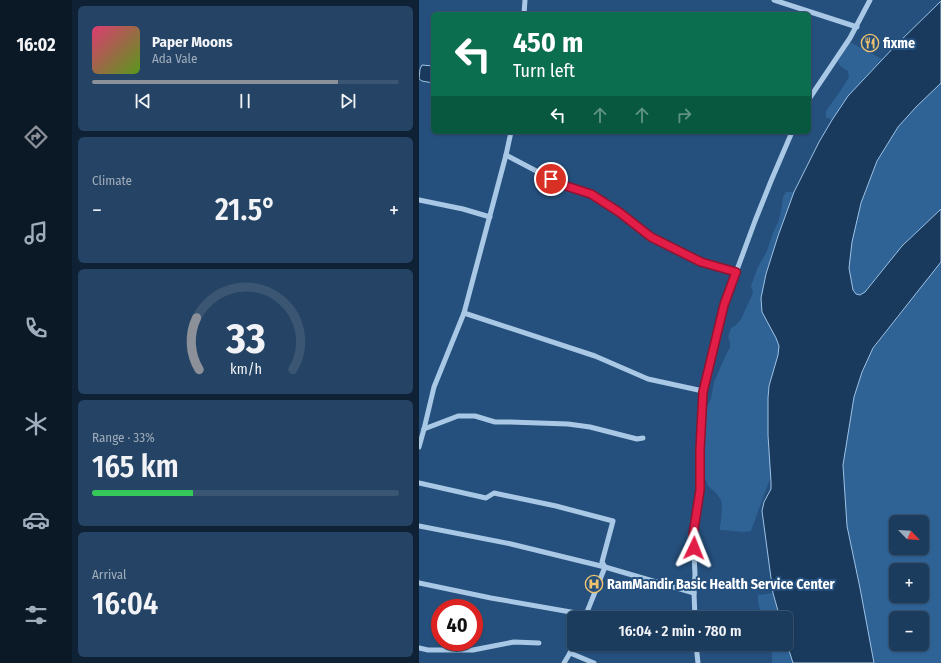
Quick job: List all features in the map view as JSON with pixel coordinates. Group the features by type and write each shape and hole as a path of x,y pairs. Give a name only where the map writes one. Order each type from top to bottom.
{"street":[{"path":"523,12 525,0"},
{"path":"774,0 811,12"},
{"path":"811,96 847,44 870,0"},
{"path":"811,12 857,27"},
{"path":"419,447 435,387 464,313 511,134"},
{"path":"695,611 693,535 700,490 700,450 703,392 724,305 771,181 791,134"},
{"path":"506,155 563,185 591,194 619,212 651,237 701,262 736,272"},
{"path":"419,200 490,216"},
{"path":"464,313 595,356 648,379 703,392"},
{"path":"424,429 458,416 475,416 495,422 568,424 590,427 637,439 643,438"},
{"path":"419,484 486,498 494,493 556,506 613,521 602,562 605,567"},
{"path":"419,526 511,544 605,567 694,593"},
{"path":"587,611 605,567"},
{"path":"419,583 567,613"},
{"path":"419,648 428,650 473,650 514,642 539,643"},
{"path":"697,651 698,663"},
{"path":"564,663 570,653 594,663"}],"shaded area":[{"path":"941,1 941,83 898,127 877,161 861,203 852,242 849,268 853,290 856,294 860,295 865,292 902,246 941,209 941,262 873,348 862,372 854,397 843,465 847,526 874,663 793,663 789,651 793,651 793,611 778,611 773,593 762,511 764,502 771,489 768,435 768,398 769,386 778,355 779,346 762,312 761,298 766,274 794,192 819,142 848,96 895,46"},
{"path":"850,42 882,59 848,96 832,120 826,117 826,111 849,77 848,71 840,66 838,61"},
{"path":"422,65 431,66 431,83 419,79"},
{"path":"941,83 941,209 902,246 865,292 860,295 856,294 853,290 849,268 852,242 861,203 877,161 898,127"},
{"path":"786,192 794,192 766,274 761,298 779,346 778,355 769,386 768,398 768,435 771,476 751,531 744,532 720,530 721,500 708,486 705,478 702,449 705,432 706,408 711,398 714,382 730,347 728,337 731,328 741,319 753,293 751,286 779,220 783,197"},
{"path":"941,262 941,663 874,663 847,526 843,465 854,397 862,372 873,349"},
{"path":"773,593 778,611 760,611 758,595"},
{"path":"772,651 789,651 793,663 772,663"}],"place":[{"name":"fixme","path":"870,43"},
{"name":"RamMandir Basic Health Service Center","path":"594,584"}],"route":[{"path":"551,179 563,185 591,194 619,212 651,237 701,262 736,272 724,305 703,392 700,450 700,490 693,535 694,548"}]}
